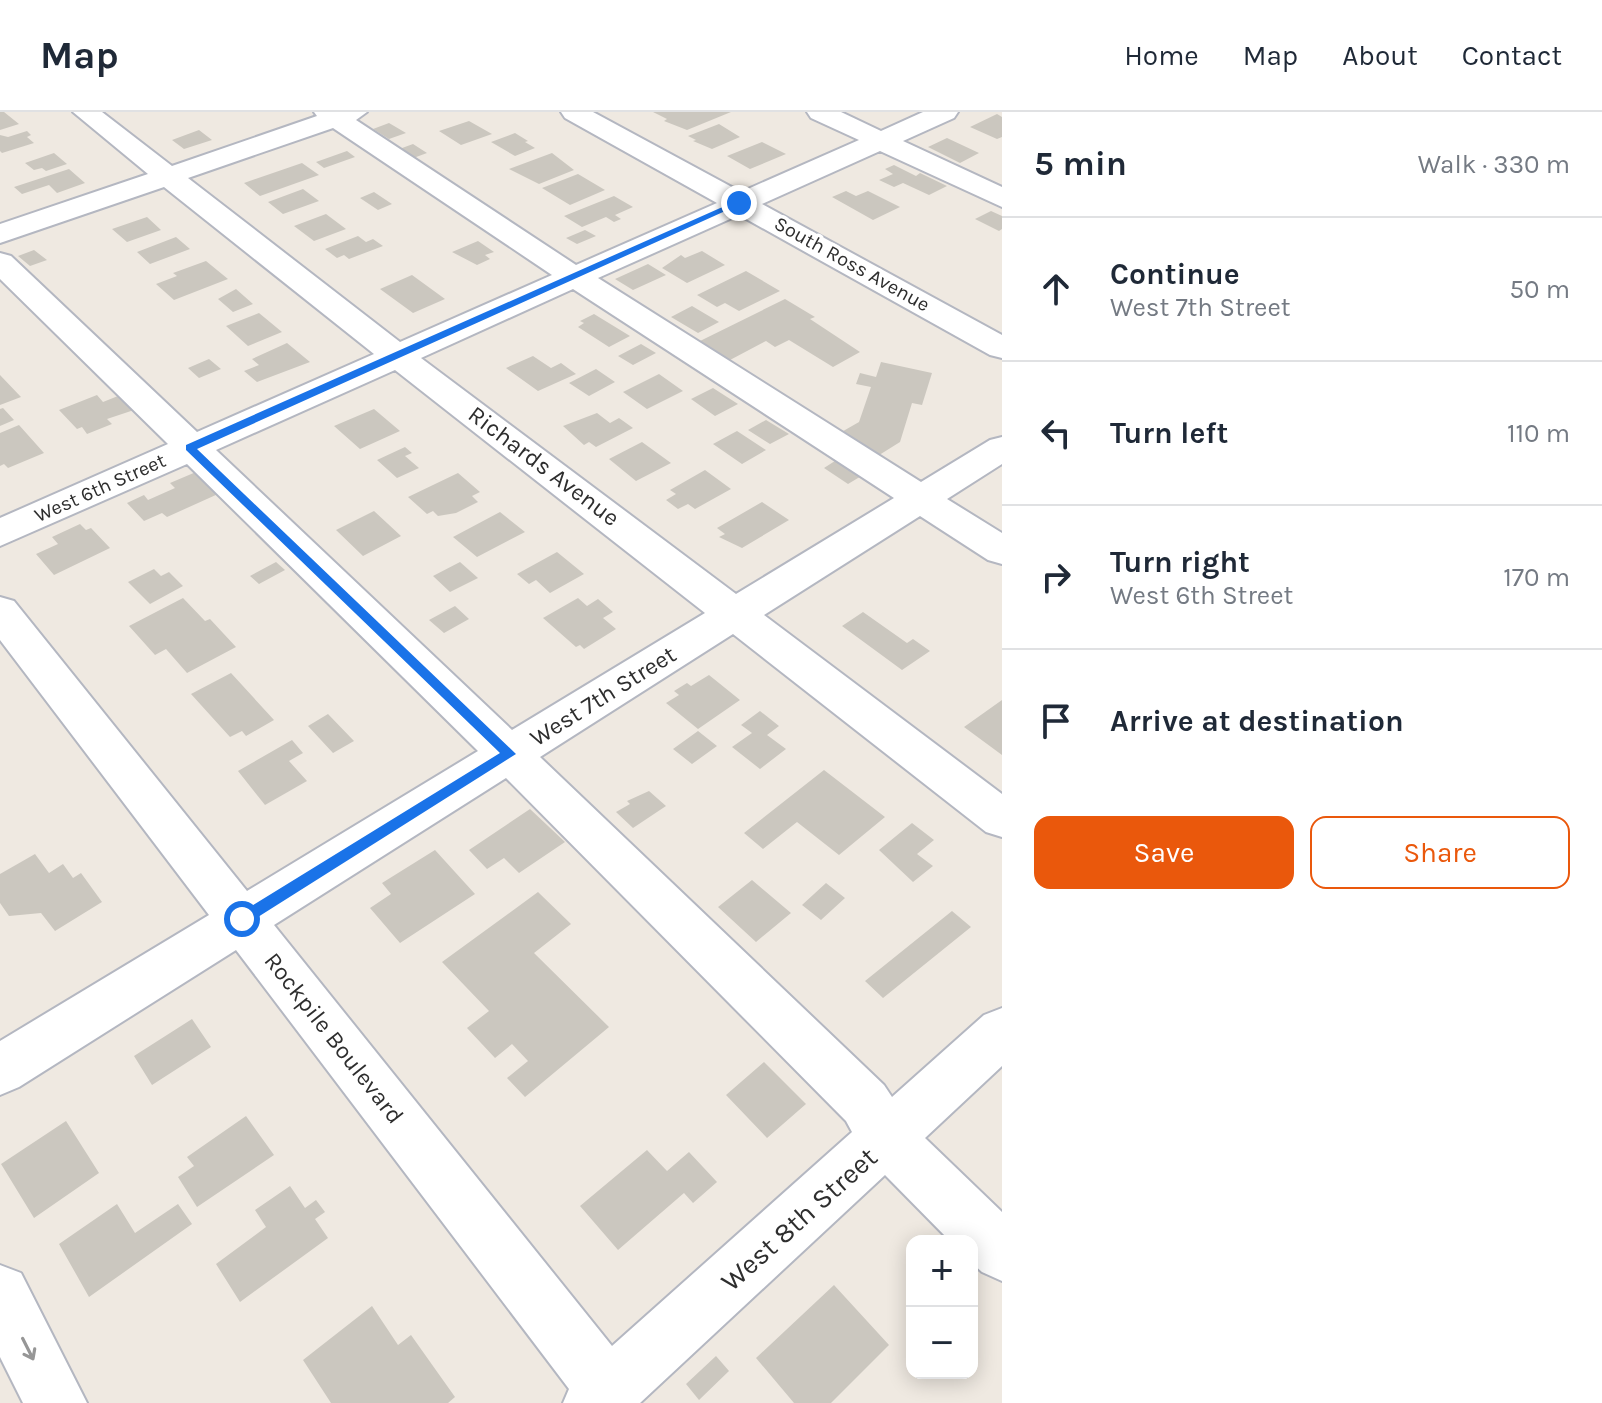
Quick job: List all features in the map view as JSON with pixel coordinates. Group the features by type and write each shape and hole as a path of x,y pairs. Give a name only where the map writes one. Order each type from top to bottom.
{"street":[{"name":"Richards Avenue","path":"86,112 1002,819"},
{"name":"South Ross Avenue","path":"574,112 1002,348"},
{"path":"820,112 1002,198"},
{"name":"West 6th Street","path":"0,533 945,112"},
{"path":"0,234 339,114 573,276 1002,551"},
{"path":"0,262 865,1103 887,1139 1002,1252"},
{"name":"West 7th Street","path":"0,1070 1002,448"},
{"name":"Rockpile Boulevard","path":"0,611 242,919 601,1397"},
{"name":"West 8th Street","path":"601,1397 1002,1032"},
{"path":"0,1294 56,1403"}],"building":[{"path":"0,112 4,112 19,124 0,130"},
{"path":"653,112 731,112 687,130 664,121 667,119"},
{"path":"997,114 1002,117 1002,137 997,139 970,127"},
{"path":"469,121 492,134 461,145 439,131"},
{"path":"389,123 406,133 389,139 373,129"},
{"path":"719,124 740,137 712,149 688,136"},
{"path":"199,130 212,140 184,149 172,140"},
{"path":"27,131 31,135 27,137 34,143 2,153 0,151 0,135 8,137"},
{"path":"515,133 535,148 515,156 491,142"},
{"path":"947,138 979,153 960,163 928,147"},
{"path":"762,142 786,154 750,169 727,156"},
{"path":"413,144 427,153 408,160 394,151"},
{"path":"347,151 355,157 324,168 316,162"},
{"path":"54,153 67,164 46,171 42,168 34,170 25,163"},
{"path":"552,153 574,170 539,184 509,169"},
{"path":"302,163 319,175 260,196 244,183"},
{"path":"894,165 947,186 929,195 903,183 894,187 879,180 893,174 885,169"},
{"path":"69,169 85,183 57,193 49,185 22,194 14,187"},
{"path":"578,174 605,190 570,205 542,188"},
{"path":"303,189 319,201 283,214 268,202"},
{"path":"846,191 856,196 868,191 900,207 873,220 832,197"},
{"path":"374,192 392,204 378,210 360,198"},
{"path":"614,196 633,207 615,215 621,219 614,222 606,217 582,227 564,216"},
{"path":"991,211 1002,216 1002,229 999,231 975,219"},
{"path":"326,214 346,229 314,241 294,226"},
{"path":"147,217 161,230 127,242 112,229"},
{"path":"585,230 596,236 577,244 566,238"},
{"path":"358,236 366,242 373,239 383,246 349,259 344,255 337,258 325,249"},
{"path":"176,237 190,249 150,264 137,252"},
{"path":"478,241 494,252 485,255 490,259 477,265 452,252"},
{"path":"34,250 47,260 30,266 18,256"},
{"path":"702,251 725,265 687,283 662,268 681,255 685,258"},
{"path":"206,261 228,279 174,300 156,284 177,276 173,273"},
{"path":"648,264 666,275 633,290 615,279"},
{"path":"746,271 780,291 739,311 725,303 717,307 697,295"},
{"path":"412,275 445,299 413,313 380,289"},
{"path":"236,289 253,304 233,312 218,299"},
{"path":"785,299 815,317 810,319 860,352 833,367 789,340 775,347 766,341 730,360 700,341"},
{"path":"692,306 719,322 698,333 671,317"},
{"path":"259,313 282,332 248,346 226,326"},
{"path":"594,314 630,336 609,347 578,327 584,323 580,321"},
{"path":"287,343 310,362 257,382 244,371 259,365 252,359"},
{"path":"641,344 656,353 633,365 618,356"},
{"path":"533,356 551,368 561,363 576,374 538,391 506,368"},
{"path":"209,359 221,369 199,378 188,368"},
{"path":"881,362 932,373 922,405 912,403 900,442 876,457 838,434 859,422 871,387 856,384 860,373 876,377"},
{"path":"596,369 615,382 589,396 569,383"},
{"path":"659,374 683,391 647,409 623,392"},
{"path":"0,375 21,397 0,405"},
{"path":"713,388 738,404 715,416 691,399"},
{"path":"128,392 143,407 107,419 112,424 87,434 82,427 77,429 59,410 97,395 103,402"},
{"path":"3,408 14,420 0,426 0,409"},
{"path":"374,409 400,431 360,449 334,426"},
{"path":"597,413 610,423 619,418 633,428 596,447 589,442 584,445 563,426"},
{"path":"766,420 789,434 770,444 748,430"},
{"path":"19,425 44,453 8,468 4,464 0,466 0,433"},
{"path":"737,431 766,450 742,464 713,444"},
{"path":"642,442 671,463 636,481 609,459"},
{"path":"405,447 412,453 405,456 419,468 397,478 377,460"},
{"path":"838,459 863,475 848,484 824,468"},
{"path":"705,470 731,489 695,509 688,504 678,509 666,500 676,494 670,490"},
{"path":"196,472 218,494 167,517 162,513 144,521 127,503 144,495 148,500 175,488 170,483"},
{"path":"458,473 480,492 472,496 478,502 456,513 438,516 433,511 427,514 408,497"},
{"path":"762,502 789,520 742,548 719,537 725,534 717,528"},
{"path":"374,511 401,536 363,556 336,530"},
{"path":"500,512 525,532 477,557 453,537"},
{"path":"80,524 86,530 91,528 110,548 54,575 36,554 58,544 52,537"},
{"path":"557,552 584,574 550,593 536,580 529,584 517,574"},
{"path":"276,562 285,570 259,584 250,576"},
{"path":"460,562 478,578 450,592 433,576"},
{"path":"154,569 161,576 169,572 183,586 150,604 128,582"},
{"path":"183,598 205,621 210,619 236,647 187,673 166,649 155,655 129,626"},
{"path":"578,598 587,606 598,599 613,612 603,618 616,629 584,649 580,645 576,647 543,618"},
{"path":"455,606 469,619 444,633 429,620"},
{"path":"863,612 907,643 913,639 930,651 902,670 842,626"},
{"path":"231,673 274,720 246,736 242,731 230,737 191,694"},
{"path":"709,675 740,700 698,729 666,703 679,695 674,691 687,683 691,686"},
{"path":"1002,700 1002,755 964,727"},
{"path":"760,711 779,726 767,735 786,749 760,769 732,747 752,733 741,725"},
{"path":"328,714 354,741 333,753 308,726"},
{"path":"698,731 717,746 692,764 673,749"},
{"path":"292,740 303,753 289,761 307,781 265,805 238,771"},
{"path":"824,770 885,817 839,855 797,822 763,849 744,833"},
{"path":"649,791 666,806 633,828 616,812 630,804 627,801"},
{"path":"530,809 565,842 519,873 504,858 487,869 469,850"},
{"path":"912,823 934,840 917,854 933,866 913,882 879,850"},
{"path":"435,850 475,894 400,943 370,908 391,894 382,883"},
{"path":"35,854 49,873 63,864 73,878 81,873 102,902 55,931 41,913 9,916 0,903 0,874"},
{"path":"752,880 791,913 756,942 718,907"},
{"path":"826,883 845,898 821,920 802,905"},
{"path":"538,892 571,924 534,953 609,1027 525,1097 507,1078 528,1061 512,1044 495,1058 467,1028 489,1011 442,962"},
{"path":"952,911 971,927 883,998 865,981"},
{"path":"192,1019 211,1047 152,1085 134,1056"},
{"path":"764,1062 806,1104 767,1138 726,1095"},
{"path":"246,1116 274,1155 197,1207 178,1177 194,1166 187,1157"},
{"path":"66,1121 99,1173 34,1218 1,1164"},
{"path":"647,1150 667,1171 689,1152 717,1182 693,1203 684,1193 618,1250 580,1206"},
{"path":"290,1186 305,1208 316,1200 325,1212 315,1219 328,1238 240,1302 216,1264 266,1227 255,1210"},
{"path":"117,1204 135,1233 178,1204 192,1224 89,1297 59,1244"},
{"path":"834,1285 889,1345 831,1403 794,1403 756,1358"},
{"path":"372,1306 398,1345 411,1335 455,1397 448,1403 331,1403 303,1360"},
{"path":"716,1356 729,1371 699,1400 686,1384"}],"route":[{"path":"242,919 509,754 190,448 739,203"}]}
